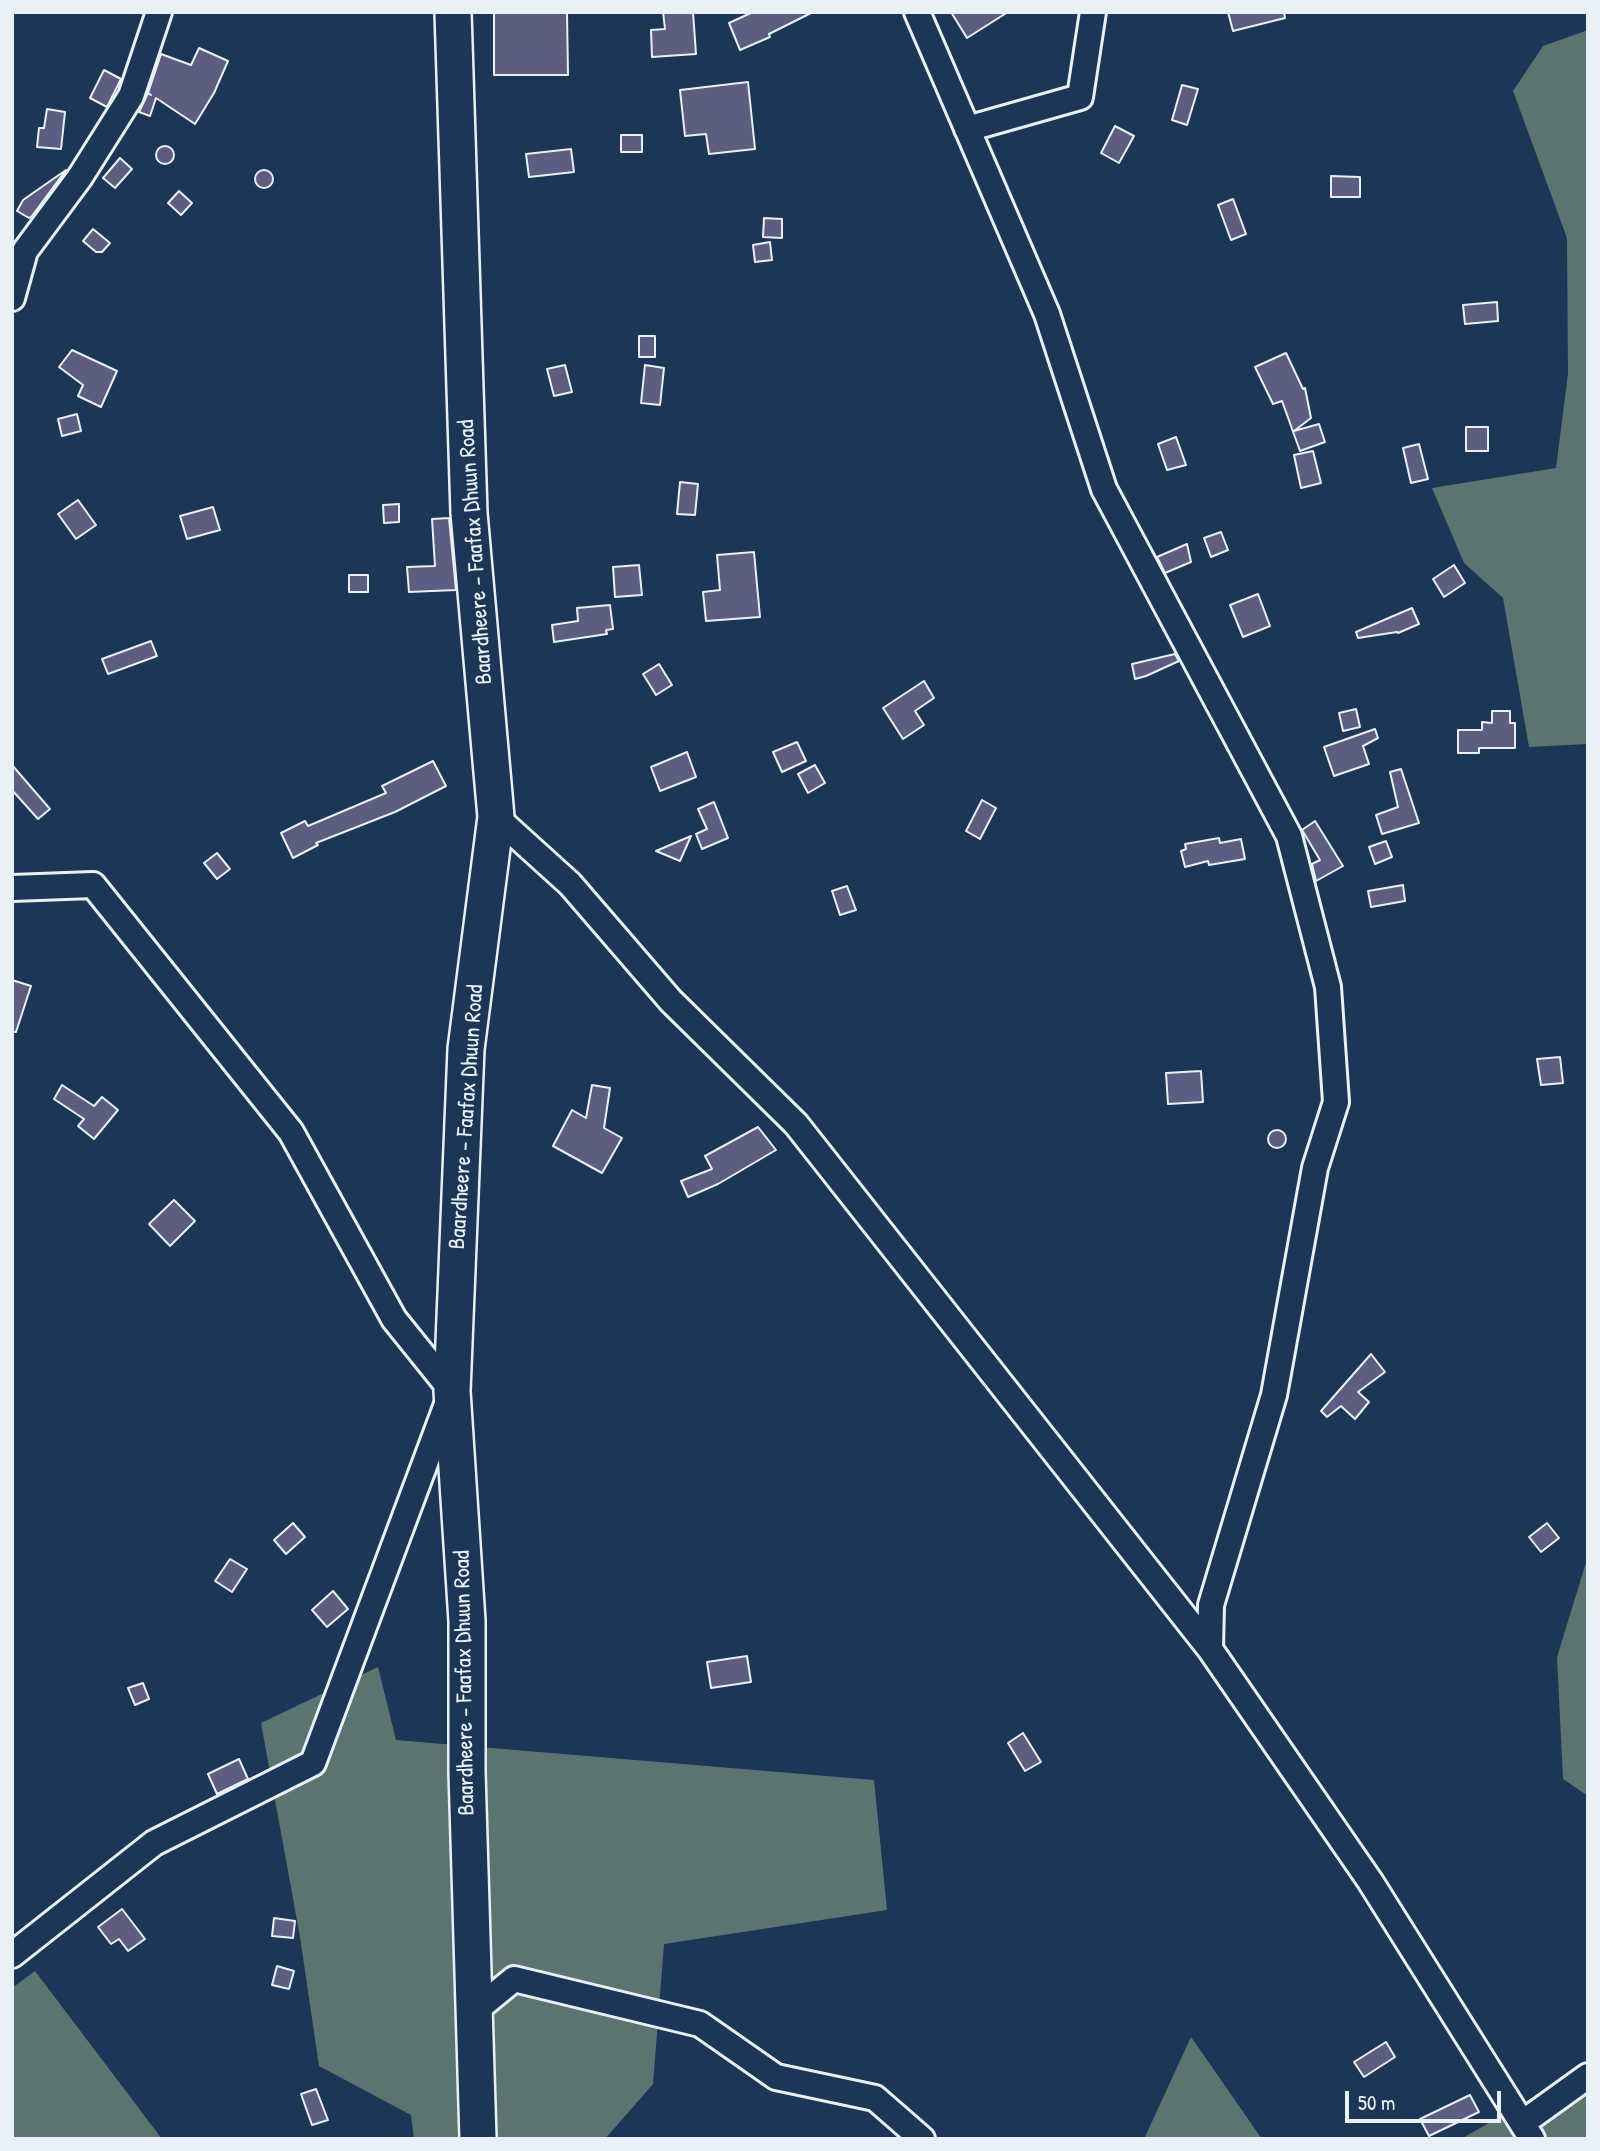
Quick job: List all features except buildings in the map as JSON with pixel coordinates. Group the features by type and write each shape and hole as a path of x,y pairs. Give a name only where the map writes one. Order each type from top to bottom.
{"main road":[{"name":"Baardheere - Faafax Dhuun Road","path":"453,12 470,513 496,817 466,1049 452,1391 467,1621 467,1772 478,2139"}],"street":[{"path":"12,298 24,251 80,177 131,96 159,12"},
{"path":"917,12 1047,314 1104,489 1289,836 1328,987 1336,1102 1315,1168 1275,1395 1211,1605 1210,1649"},
{"path":"967,130 1080,97 1093,12"},
{"path":"496,817 570,884 671,1001 796,1124 1210,1649 1370,1881 1528,2130 1588,2076"},
{"path":"12,888 93,885 291,1132 394,1318 452,1391 313,1763 154,1843 12,1955"},
{"path":"475,2011 514,1979 700,2024 776,2077 875,2098 922,2139"}],"green space":[{"path":"1588,30 1588,744 1529,747 1503,598 1464,563 1432,488 1556,468 1568,374 1567,238 1513,91 1543,46"},
{"path":"1588,1556 1588,1796 1563,1779 1557,1657"},
{"path":"378,1667 396,1740 874,1780 887,1910 664,1944 653,2084 605,2139 414,2139 411,2115 319,2066 300,1937 261,1723"},
{"path":"35,1971 162,2139 12,2139 12,1988"},
{"path":"1191,2037 1262,2139 1144,2139"},
{"path":"1563,2080 1588,2083 1588,2139 1461,2139"}]}
